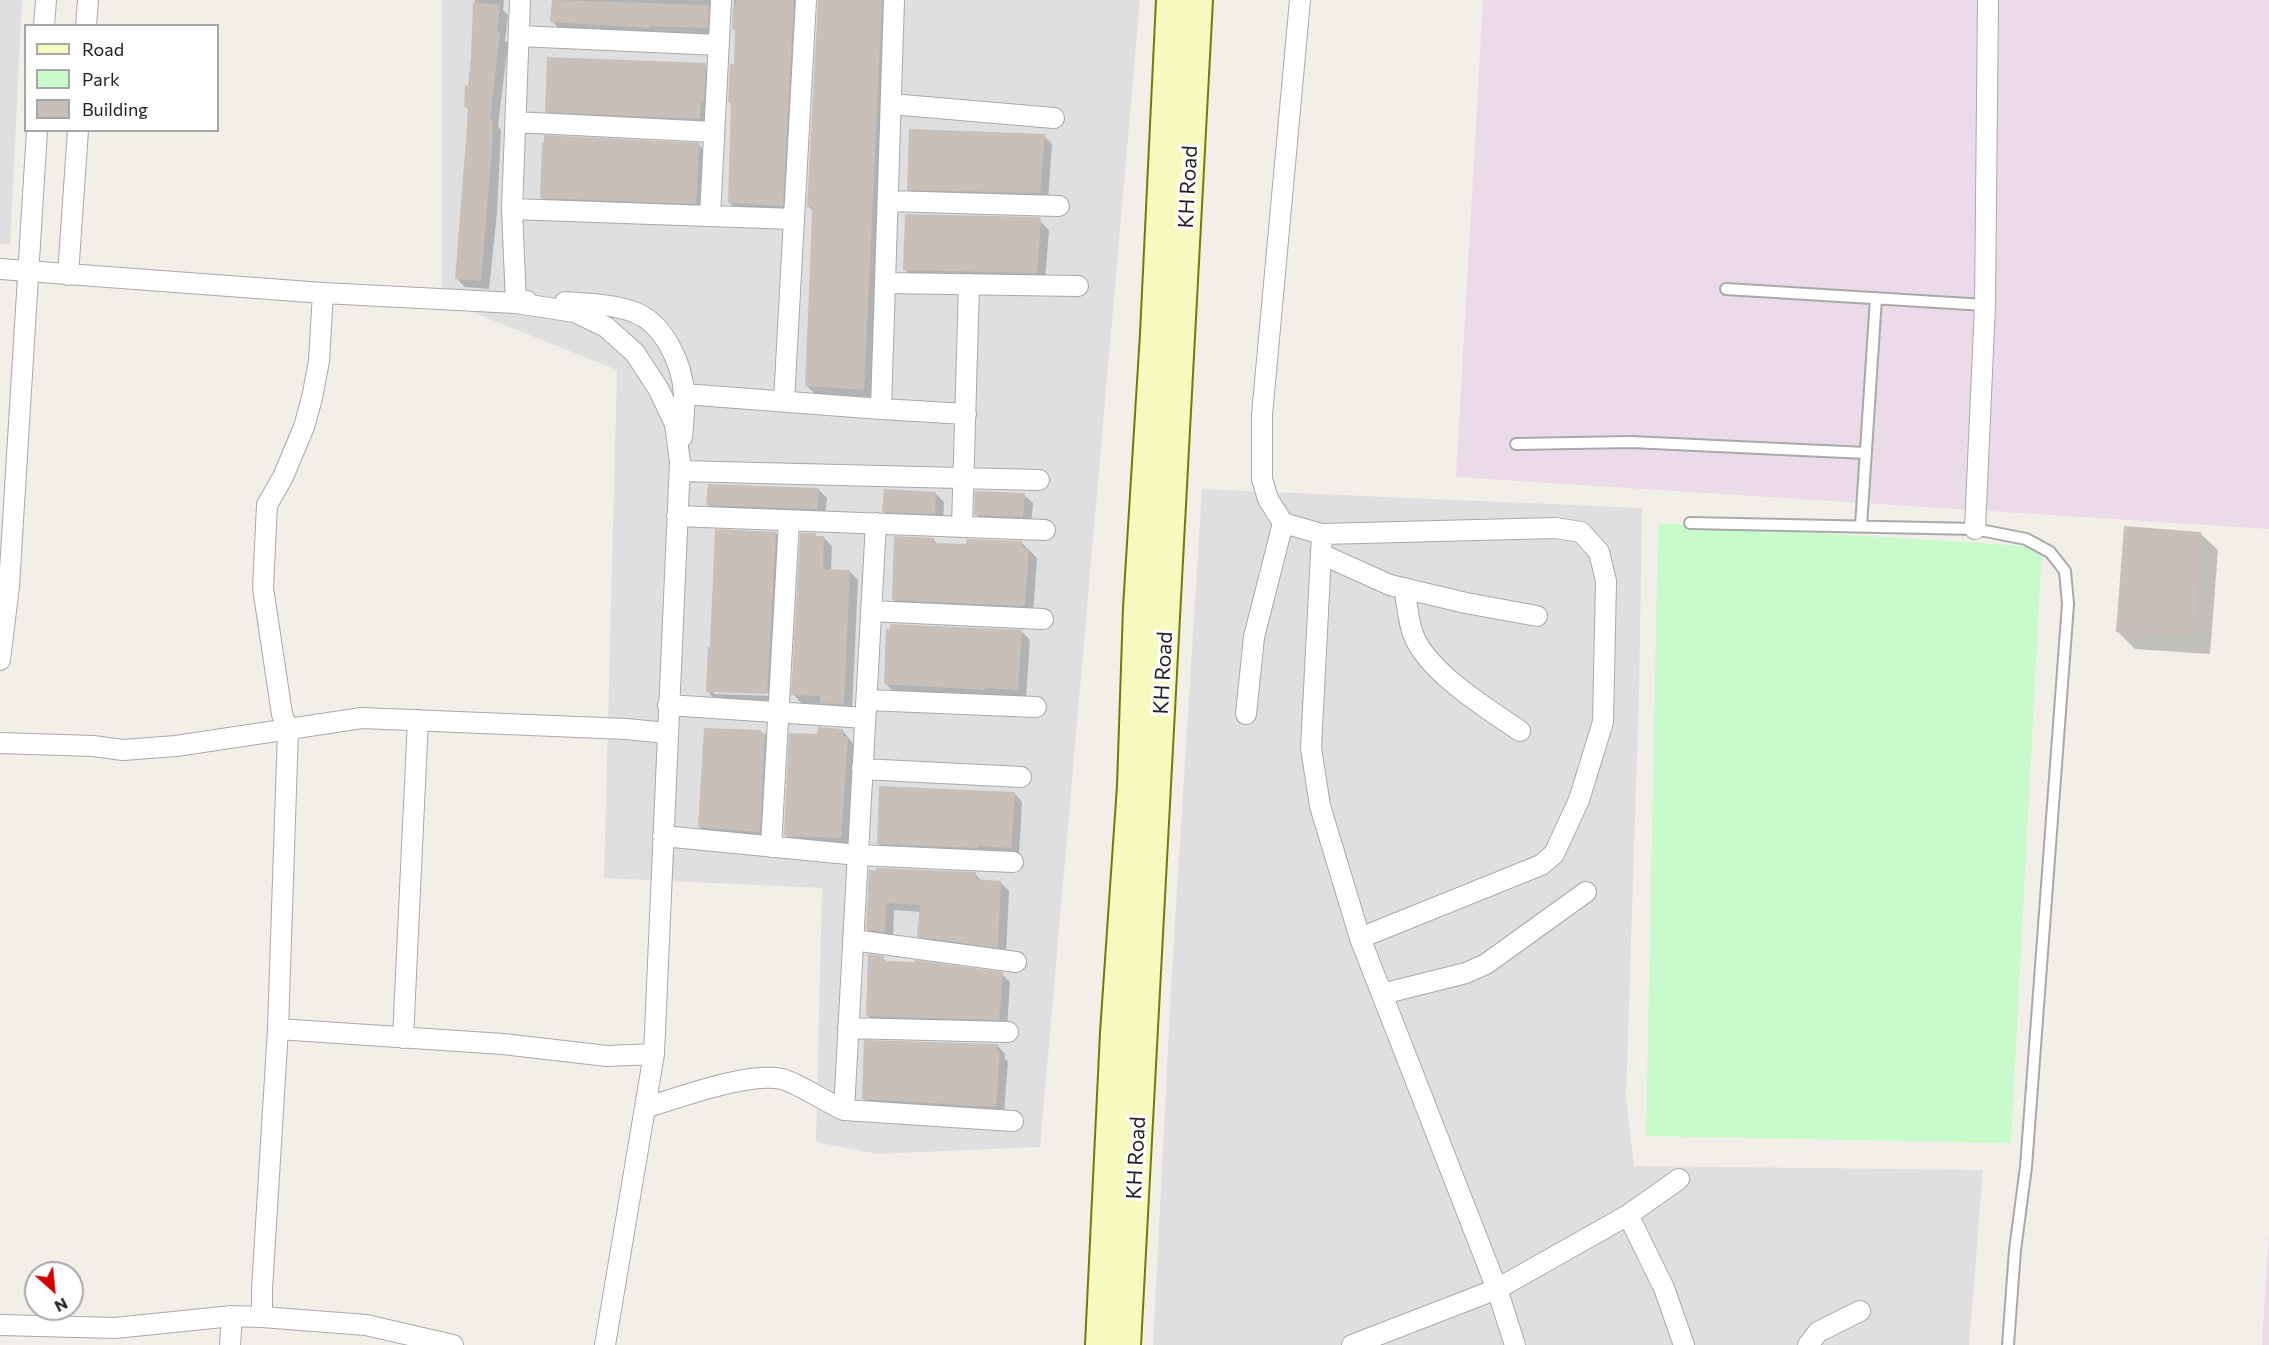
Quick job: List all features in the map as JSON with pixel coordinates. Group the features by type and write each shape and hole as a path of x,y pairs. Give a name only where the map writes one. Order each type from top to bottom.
{"main road":[{"name":"KH Road","path":"1100,1345 1115,1033 1132,786 1138,608 1155,334 1171,0"},
{"name":"KH Road","path":"1126,1345 1198,0"}],"street":[{"path":"44,24 46,0"},
{"path":"86,24 88,0"},
{"path":"516,303 512,208 520,0"},
{"path":"710,216 721,0"},
{"path":"784,401 806,0"},
{"path":"881,409 894,0"},
{"path":"1300,0 1262,415 1262,479 1268,499 1283,524 1322,534 1555,528 1581,532 1599,552 1606,581 1603,722 1579,800 1554,854 1541,865 1521,874 1360,938"},
{"path":"1975,529 1985,305 1988,0"},
{"path":"519,36 719,45"},
{"path":"891,104 1054,118"},
{"path":"515,122 714,132"},
{"path":"0,660 37,132"},
{"path":"68,275 78,132"},
{"path":"888,201 1059,206"},
{"path":"512,208 794,219"},
{"path":"0,268 323,293 516,303 575,312 606,327 635,353 659,390 675,424 680,467"},
{"path":"885,283 1078,286"},
{"path":"962,527 969,284"},
{"path":"262,1317 278,1029 288,730 282,714 263,588 267,504 283,477 304,427 312,398 319,361 323,293"},
{"path":"516,303 531,300 561,302 606,306 636,312 651,323 666,339 679,365 684,394 668,705 654,1054 647,1107 605,1345"},
{"path":"684,394 966,414"},
{"path":"680,467 1040,480"},
{"path":"677,516 1045,530"},
{"path":"771,847 789,520"},
{"path":"844,1110 876,523"},
{"path":"1246,714 1254,637 1283,524"},
{"path":"1322,534 1311,748 1320,806 1360,938 1497,1289 1515,1345"},
{"path":"1321,554 1390,585 1466,603 1537,616"},
{"path":"1404,588 1413,634 1432,663 1478,702 1520,730"},
{"path":"871,611 1043,620"},
{"path":"668,705 779,712 1036,707"},
{"path":"0,743 93,746 123,750 176,746 362,718 667,733"},
{"path":"403,1038 418,720"},
{"path":"862,769 1021,777"},
{"path":"663,836 858,855 1013,862"},
{"path":"1382,994 1466,973 1486,964 1586,892"},
{"path":"853,940 1016,962"},
{"path":"848,1028 1008,1032"},
{"path":"278,1029 503,1044 606,1056 654,1054"},
{"path":"647,1107 745,1079 764,1077 784,1079 844,1110 859,1113 1013,1121"},
{"path":"1352,1345 1497,1289 1628,1215 1679,1179"},
{"path":"1628,1215 1664,1288 1684,1345"},
{"path":"1808,1345 1818,1332 1860,1311"},
{"path":"230,1345 232,1316"},
{"path":"0,1325 115,1328 232,1316 262,1317 366,1325 453,1345"}],"lane":[{"path":"1726,289 1985,305"},
{"path":"1861,526 1876,298"},
{"path":"1516,444 1631,441 1866,453"},
{"path":"1690,523 1975,529 2026,539 2050,552 2065,571 2068,603 2026,1167 2015,1250 2008,1345"}],"shaded area":[{"path":"0,0 22,0 10,245 0,244"},
{"path":"442,0 1140,0 1040,1147 877,1154 816,1142 822,888 604,878 617,370 442,300"},
{"path":"1483,0 2269,0 2269,529 1456,477"},
{"path":"1202,489 1642,508 1639,692 1626,1098 1634,1166 1983,1170 1969,1345 1153,1345 1172,970"},
{"path":"2269,1231 2269,1345 2262,1345"}],"green space":[{"path":"1658,523 2042,547 2011,1143 1646,1136"}],"building":[{"path":"552,0 709,5 708,28 651,26 651,28 550,22"},
{"path":"736,0 794,0 783,206 728,203 731,102 728,102 730,64 734,64 735,30 732,29 733,6 736,6"},
{"path":"818,0 882,0 864,390 805,386 812,216 812,207 807,207"},
{"path":"473,2 500,5 497,33 500,33 490,119 493,120 492,150 481,281 455,279 468,108 464,107 465,85 468,86 471,58"},
{"path":"547,57 706,63 704,101 701,101 700,119 545,112"},
{"path":"909,129 1045,134 1040,193 907,190"},
{"path":"544,135 699,143 696,204 540,198"},
{"path":"905,214 1039,217 1041,220 1037,273 903,270"},
{"path":"708,484 819,488 817,509 706,505"},
{"path":"884,489 936,492 935,514 882,512"},
{"path":"975,491 1025,493 1023,517 974,515"},
{"path":"2124,526 2201,532 2193,638 2116,632"},
{"path":"715,529 776,532 767,694 706,692"},
{"path":"800,533 816,533 816,536 824,536 823,569 850,570 844,705 820,703 820,696 791,695"},
{"path":"894,536 934,538 933,543 966,544 967,539 1022,541 1022,548 1029,548 1025,604 1023,606 892,600"},
{"path":"890,624 1022,630 1018,690 884,684 886,629 890,629"},
{"path":"818,727 843,729 843,736 848,736 841,838 785,836 789,733 817,734"},
{"path":"704,728 761,730 765,733 760,832 698,827"},
{"path":"879,786 1015,792 1011,848 877,844"},
{"path":"876,868 976,872 975,879 1001,881 998,948 917,937 920,905 886,903 885,932 866,930 869,870 875,871"},
{"path":"868,954 884,956 884,961 915,962 915,960 1003,972 999,1020 866,1016"},
{"path":"864,1040 997,1044 997,1051 1000,1051 996,1107 862,1099"}]}
